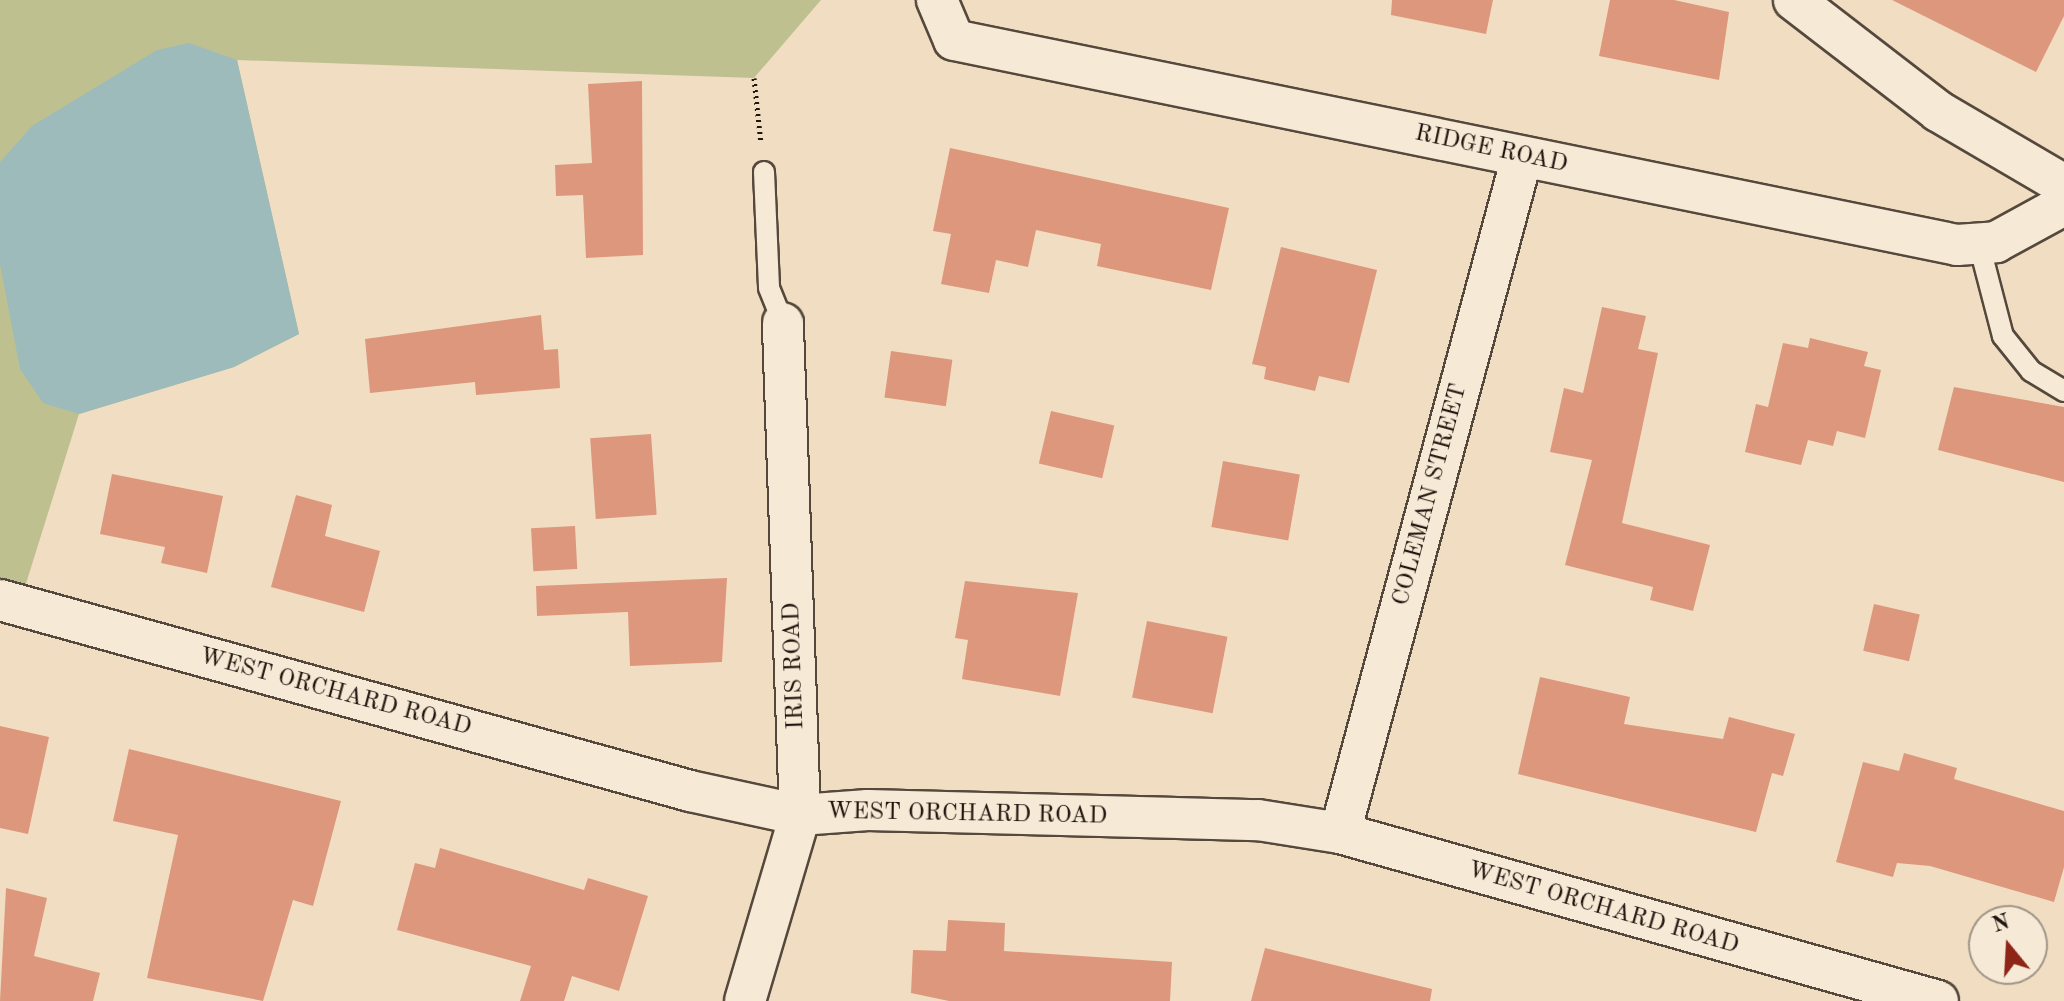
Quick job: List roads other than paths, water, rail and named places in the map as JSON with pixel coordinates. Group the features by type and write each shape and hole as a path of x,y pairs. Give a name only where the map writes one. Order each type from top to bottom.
{"street":[{"name":"RIDGE ROAD","path":"937,0 954,40 1957,245 1979,244 2030,229 2064,205"},
{"path":"1794,0 1938,111 2064,185"},
{"name":"COLEMAN STREET","path":"1340,833 1522,157"},
{"name":"IRIS ROAD","path":"745,1001 800,815 783,323"},
{"name":"WEST ORCHARD ROAD","path":"0,600 690,791 800,815 868,810 1258,820 1340,833 1938,1001"}],"lane":[{"path":"764,172 769,288 783,323"},
{"path":"1979,244 2003,336 2031,371 2064,391"}],"water":[{"path":"189,43 237,60 299,334 234,367 79,414 43,403 20,369 0,264 0,162 32,126 157,50"}]}
